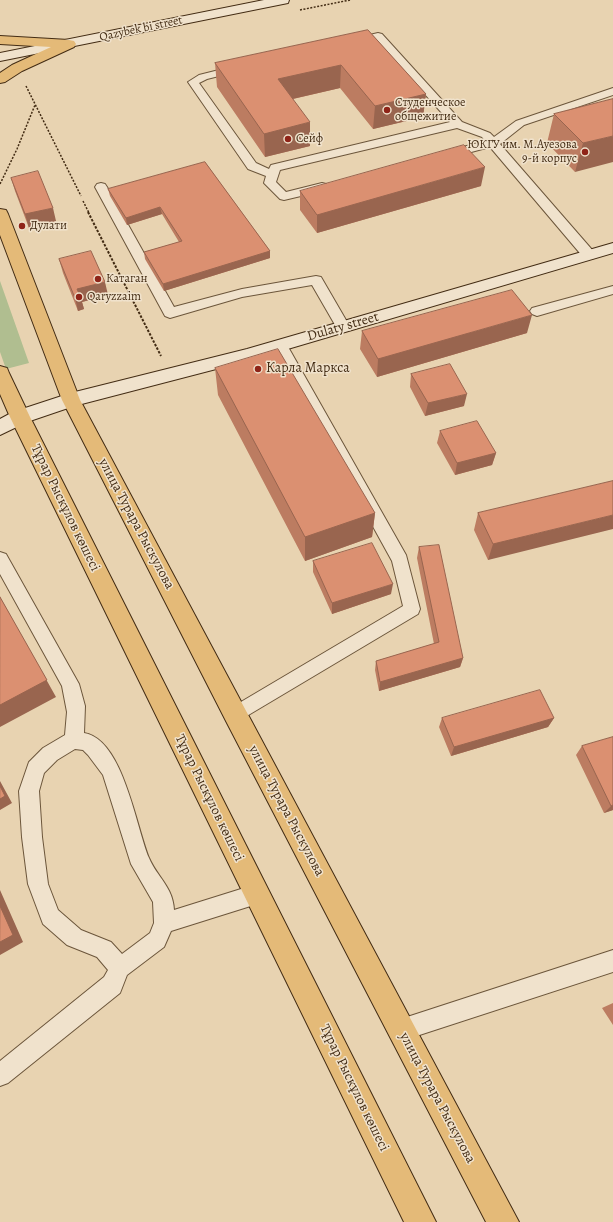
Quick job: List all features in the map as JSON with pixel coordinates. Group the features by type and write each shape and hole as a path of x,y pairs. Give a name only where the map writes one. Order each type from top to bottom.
{"main road":[{"name":"Qazybek bi street","path":"0,57 283,0"},
{"path":"0,40 68,44"},
{"path":"0,79 17,68 68,44"},
{"path":"0,214 70,400"},
{"name":"Dulaty street","path":"10,422 70,400 280,345 613,248"},
{"name":"Тұрар Рыскұлов көшесі","path":"0,373 10,422 257,894 420,1222"},
{"name":"улица Турара Рыскулова","path":"70,400 503,1222"}],"lane":[{"path":"340,44 378,36 458,124 486,135 589,255"},
{"path":"249,66 203,76 193,82 252,166 273,174"},
{"path":"431,159 493,143 520,123 613,91"},
{"path":"330,184 284,196 270,183 275,168 458,124"},
{"path":"101,187 170,313 242,293 316,280 343,327"},
{"path":"537,310 613,290"},
{"path":"235,715 412,609 400,560 280,345"},
{"path":"0,559 70,684 76,701 78,716 74,740"},
{"path":"0,1075 112,985 120,968 157,940 164,923 163,899 141,864 111,770 95,748 87,742 74,740 63,745 50,754 36,768 29,791 32,837 38,884 50,917 74,938 104,949 120,968"},
{"path":"164,923 257,894"},
{"path":"401,1030 613,961"}],"path":[{"path":"0,184 17,149 35,104"}],"green space":[{"path":"0,281 29,363 6,369 0,352"}],"building":[{"path":"368,30 426,94 375,106 341,65 278,79 310,122 264,134 215,63"},
{"path":"613,99 613,136 583,143 554,114"},
{"path":"464,145 485,167 317,215 300,191"},
{"path":"205,162 270,251 163,284 144,252 182,241 160,207 126,218 108,189"},
{"path":"38,171 53,208 25,214 11,178"},
{"path":"91,251 105,282 77,289 80,296 75,298 59,259"},
{"path":"512,290 532,315 378,359 362,331"},
{"path":"278,349 375,513 305,537 215,368"},
{"path":"450,364 467,394 428,403 411,374"},
{"path":"477,421 496,453 457,463 440,431"},
{"path":"613,481 613,515 493,544 478,513"},
{"path":"372,543 393,584 332,603 313,561"},
{"path":"439,545 463,658 380,682 376,661 439,642 419,547"},
{"path":"0,597 47,680 0,705"},
{"path":"540,690 554,718 454,747 442,718"},
{"path":"613,737 613,805 611,806 582,746"},
{"path":"0,786 5,796 0,799"},
{"path":"0,906 13,935 0,942"}],"place":[{"name":"Студенческое общежитие","path":"387,110"},
{"name":"Сейф","path":"288,139"},
{"name":"ЮКГУ им. М.Ауезова 9-й корпус","path":"585,152"},
{"name":"Дулати","path":"22,226"},
{"name":"Катаган","path":"98,279"},
{"name":"Qaryzzaim","path":"79,297"},
{"name":"Карла Маркса","path":"258,369"}]}
